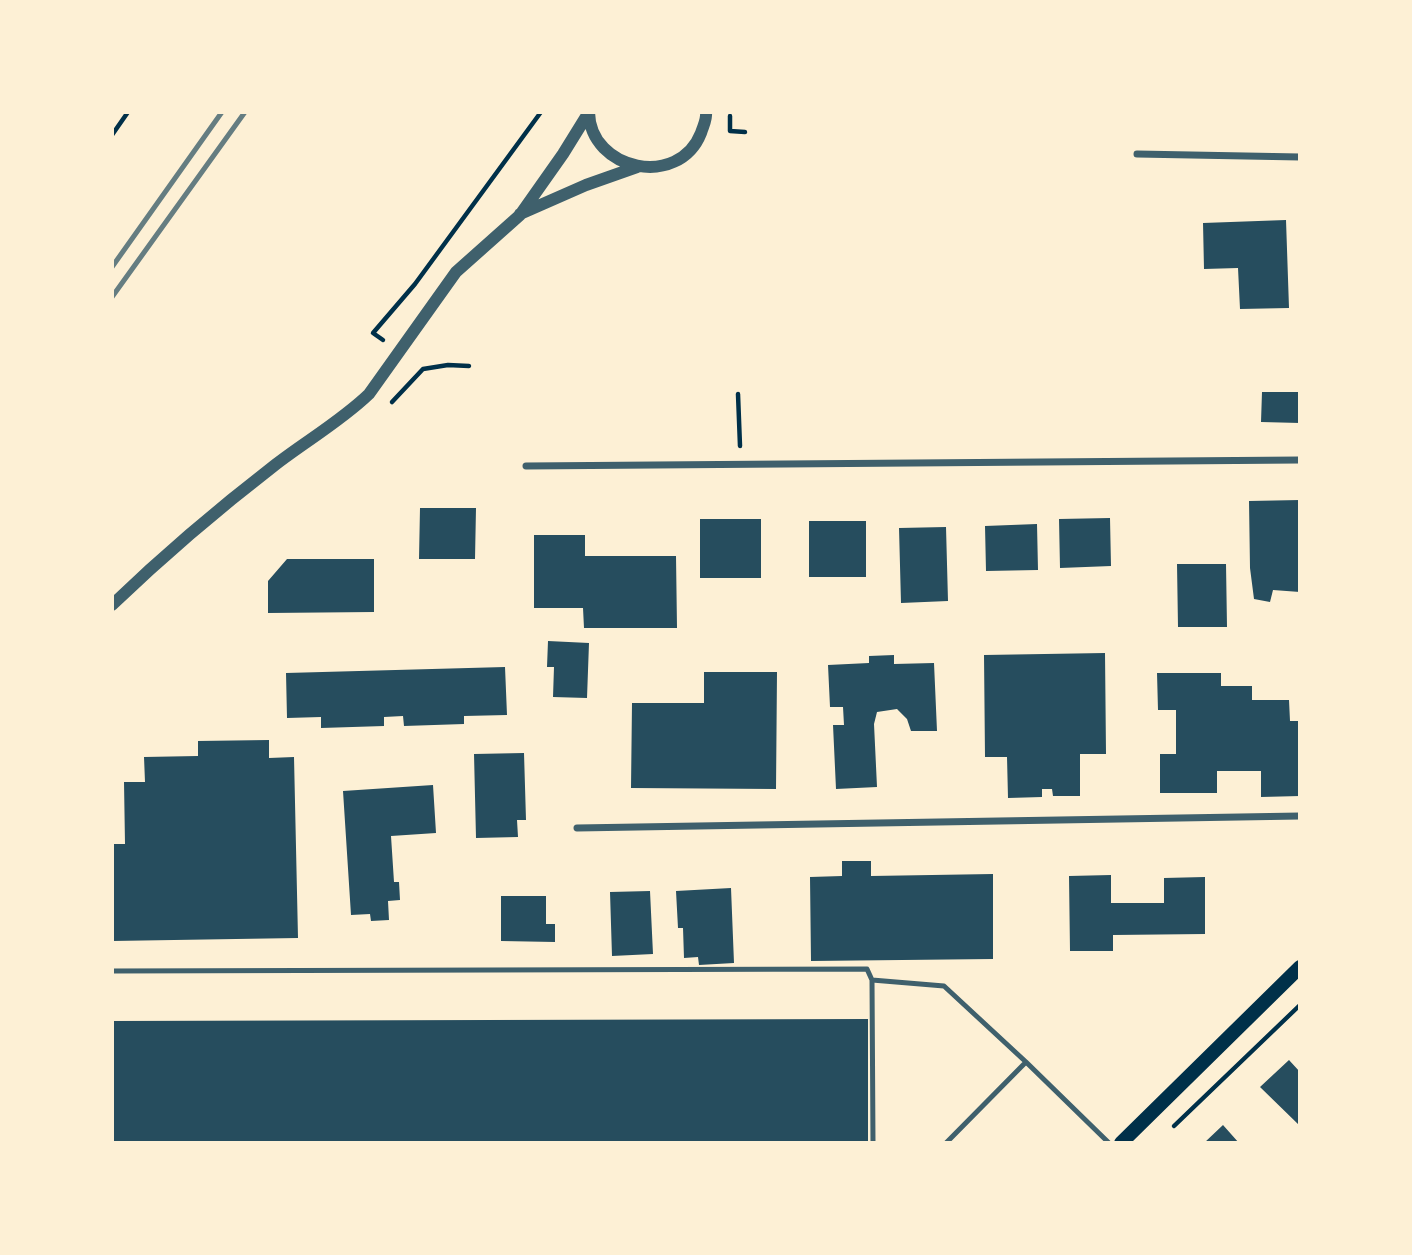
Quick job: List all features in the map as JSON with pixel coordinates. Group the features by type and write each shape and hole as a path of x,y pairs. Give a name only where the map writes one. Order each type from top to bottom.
{"main road":[{"path":"1121,1143 1300,967"}],"street":[{"path":"112,605 160,558 225,503 352,410 369,394 456,272 520,215 589,112"},
{"path":"589,112 599,142 614,157 637,167"},
{"path":"520,215 586,185 637,167 663,166 682,157 698,141 706,112"},
{"path":"1137,154 1300,157"},
{"path":"526,466 1300,460"},
{"path":"578,828 1300,816"}],"lane":[{"path":"112,971 867,969 872,980 873,1143"},
{"path":"872,980 944,986 1109,1143"},
{"path":"946,1143 1026,1062"}],"path":[{"path":"112,135 128,112"},
{"path":"423,369 373,332 415,284 541,112"},
{"path":"730,112 730,131 745,132"},
{"path":"738,394 741,464"},
{"path":"1166,1134 1300,1005"}],"building":[{"path":"1286,220 1289,308 1240,309 1238,268 1204,269 1203,223"},
{"path":"1262,392 1300,392 1300,423 1261,422"},
{"path":"1300,500 1300,592 1273,590 1270,602 1254,599 1250,568 1249,501"},
{"path":"420,508 476,508 475,559 419,559"},
{"path":"1110,518 1111,566 1060,568 1059,519"},
{"path":"700,519 761,519 761,578 700,578"},
{"path":"809,521 866,521 866,577 809,577"},
{"path":"1037,524 1038,570 986,571 985,526"},
{"path":"946,527 948,601 901,603 899,528"},
{"path":"534,535 585,535 585,556 676,556 677,628 584,628 583,608 534,608"},
{"path":"287,559 374,559 374,612 268,613 268,581"},
{"path":"1177,564 1226,564 1227,627 1178,627"},
{"path":"548,641 589,643 587,698 553,697 554,667 547,667"},
{"path":"1105,653 1106,754 1080,754 1080,796 1053,796 1052,789 1042,789 1042,797 1008,798 1007,757 985,757 984,655"},
{"path":"894,655 894,664 934,663 937,731 911,731 907,719 897,709 877,712 874,724 877,787 836,789 833,725 844,725 843,707 830,707 828,665 869,663 869,656"},
{"path":"505,667 507,715 464,716 464,724 404,726 403,716 384,717 384,726 321,728 321,717 287,718 286,673"},
{"path":"704,672 777,672 776,789 631,788 632,703 704,703"},
{"path":"1157,673 1221,673 1221,686 1252,686 1252,700 1289,700 1290,721 1300,721 1300,796 1261,797 1261,771 1217,771 1217,793 1160,793 1160,754 1176,754 1176,710 1158,710"},
{"path":"269,740 269,758 294,757 298,938 112,941 112,844 125,844 124,782 145,782 144,757 198,756 198,741"},
{"path":"524,753 526,820 517,820 518,837 476,838 474,754"},
{"path":"433,785 436,833 391,836 394,882 399,882 400,900 388,901 389,920 371,921 370,914 351,915 343,791"},
{"path":"842,861 871,861 871,876 993,874 993,959 811,961 810,877 842,876"},
{"path":"1111,875 1111,903 1164,903 1164,878 1205,877 1205,934 1113,935 1113,951 1070,951 1069,876"},
{"path":"731,888 734,963 699,965 698,957 684,958 683,928 678,928 676,891"},
{"path":"650,891 653,954 612,956 610,892"},
{"path":"501,896 546,896 546,924 555,924 555,942 501,941"},
{"path":"868,1019 868,1143 112,1143 112,1021"},
{"path":"1289,1060 1300,1072 1300,1126 1260,1087"},
{"path":"1223,1125 1239,1143 1204,1143"}],"railway":[{"path":"112,267 222,112"},
{"path":"112,297 245,112"}]}
